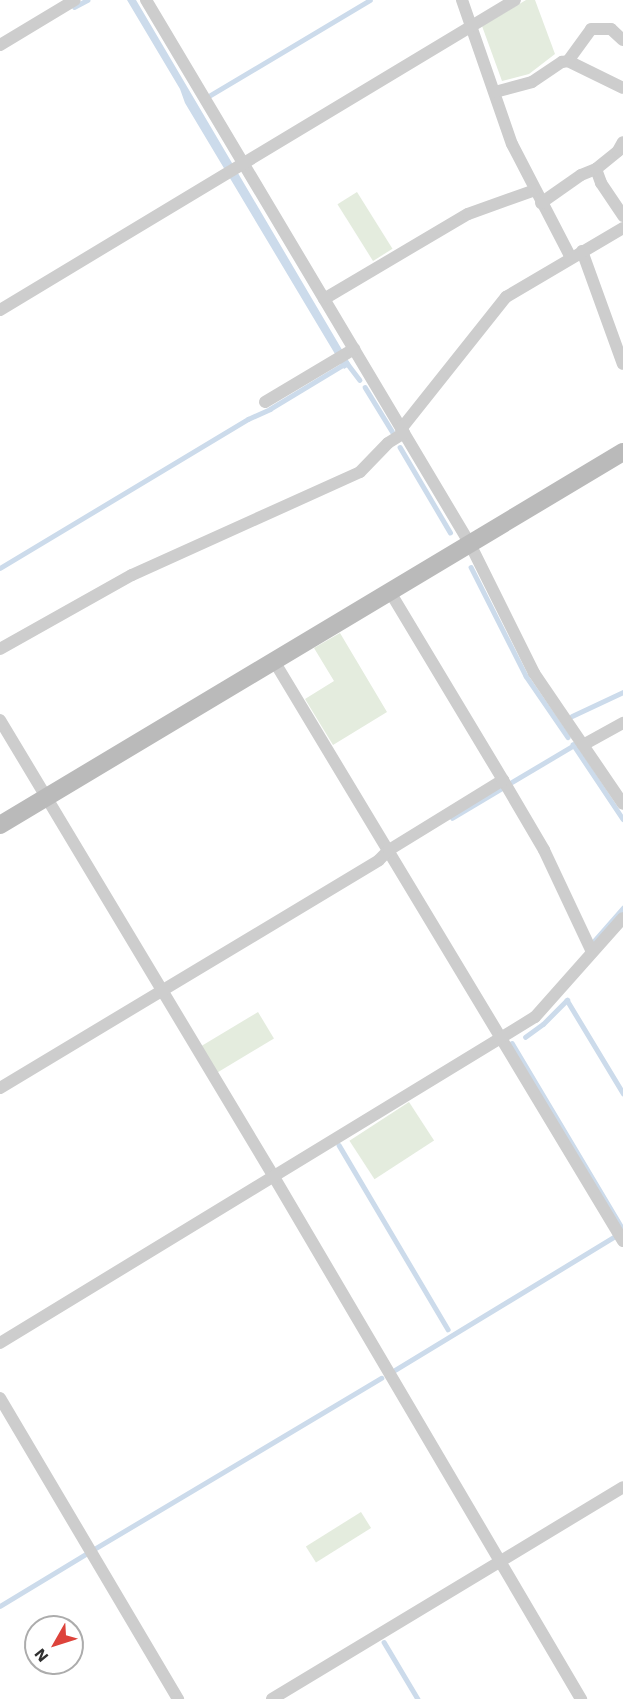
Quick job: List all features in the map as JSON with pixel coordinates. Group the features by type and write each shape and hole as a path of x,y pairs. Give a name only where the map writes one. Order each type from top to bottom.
{"street":[{"path":"0,45 75,0"},
{"path":"146,0 236,168 324,299 352,351 470,544 534,673 623,804"},
{"path":"462,0 512,144 571,258"},
{"path":"0,310 515,0"},
{"path":"568,61 591,29 611,29 623,40"},
{"path":"495,92 532,82 561,62 568,61 623,88"},
{"path":"541,203 581,175 596,169 618,151 623,142"},
{"path":"596,169 601,183 623,216"},
{"path":"324,299 468,214 535,190"},
{"path":"0,649 132,575 360,472 403,431 506,297 623,228"},
{"path":"582,251 623,364"},
{"path":"265,402 352,351"},
{"path":"0,825 623,452"},
{"path":"390,592 544,850 592,952"},
{"path":"274,660 623,1241"},
{"path":"0,720 274,1177 581,1699"},
{"path":"583,745 623,723"},
{"path":"0,1088 379,860 388,850 503,780"},
{"path":"0,1343 503,1039 535,1017 623,918"},
{"path":"0,1398 178,1699"},
{"path":"272,1699 623,1487"}],"shaded area":[{"path":"526,0 535,0 555,54 529,74 502,81 482,26"},
{"path":"357,192 393,249 373,261 337,204"},
{"path":"340,633 387,712 333,745 305,699 334,681 314,648"},
{"path":"258,1012 274,1039 217,1073 201,1046"},
{"path":"409,1102 434,1141 375,1179 349,1141"},
{"path":"361,1512 371,1528 316,1563 306,1546"}],"water":[{"path":"127,0 136,0 351,365 344,369 185,103 180,89"}],"waterway":[{"path":"74,7 87,0"},
{"path":"209,96 370,0"},
{"path":"0,568 346,363"},
{"path":"347,363 360,380"},
{"path":"365,387 392,431"},
{"path":"400,447 450,532"},
{"path":"471,567 526,676 568,737"},
{"path":"572,716 623,692"},
{"path":"573,744 623,819"},
{"path":"512,782 574,745"},
{"path":"452,818 504,787"},
{"path":"594,941 623,908"},
{"path":"525,1037 543,1024 567,1000 623,1093"},
{"path":"512,1043 623,1229"},
{"path":"339,1145 448,1329"},
{"path":"395,1370 615,1236"},
{"path":"96,1548 381,1378"},
{"path":"0,1606 86,1554"},
{"path":"384,1642 418,1699"}]}
